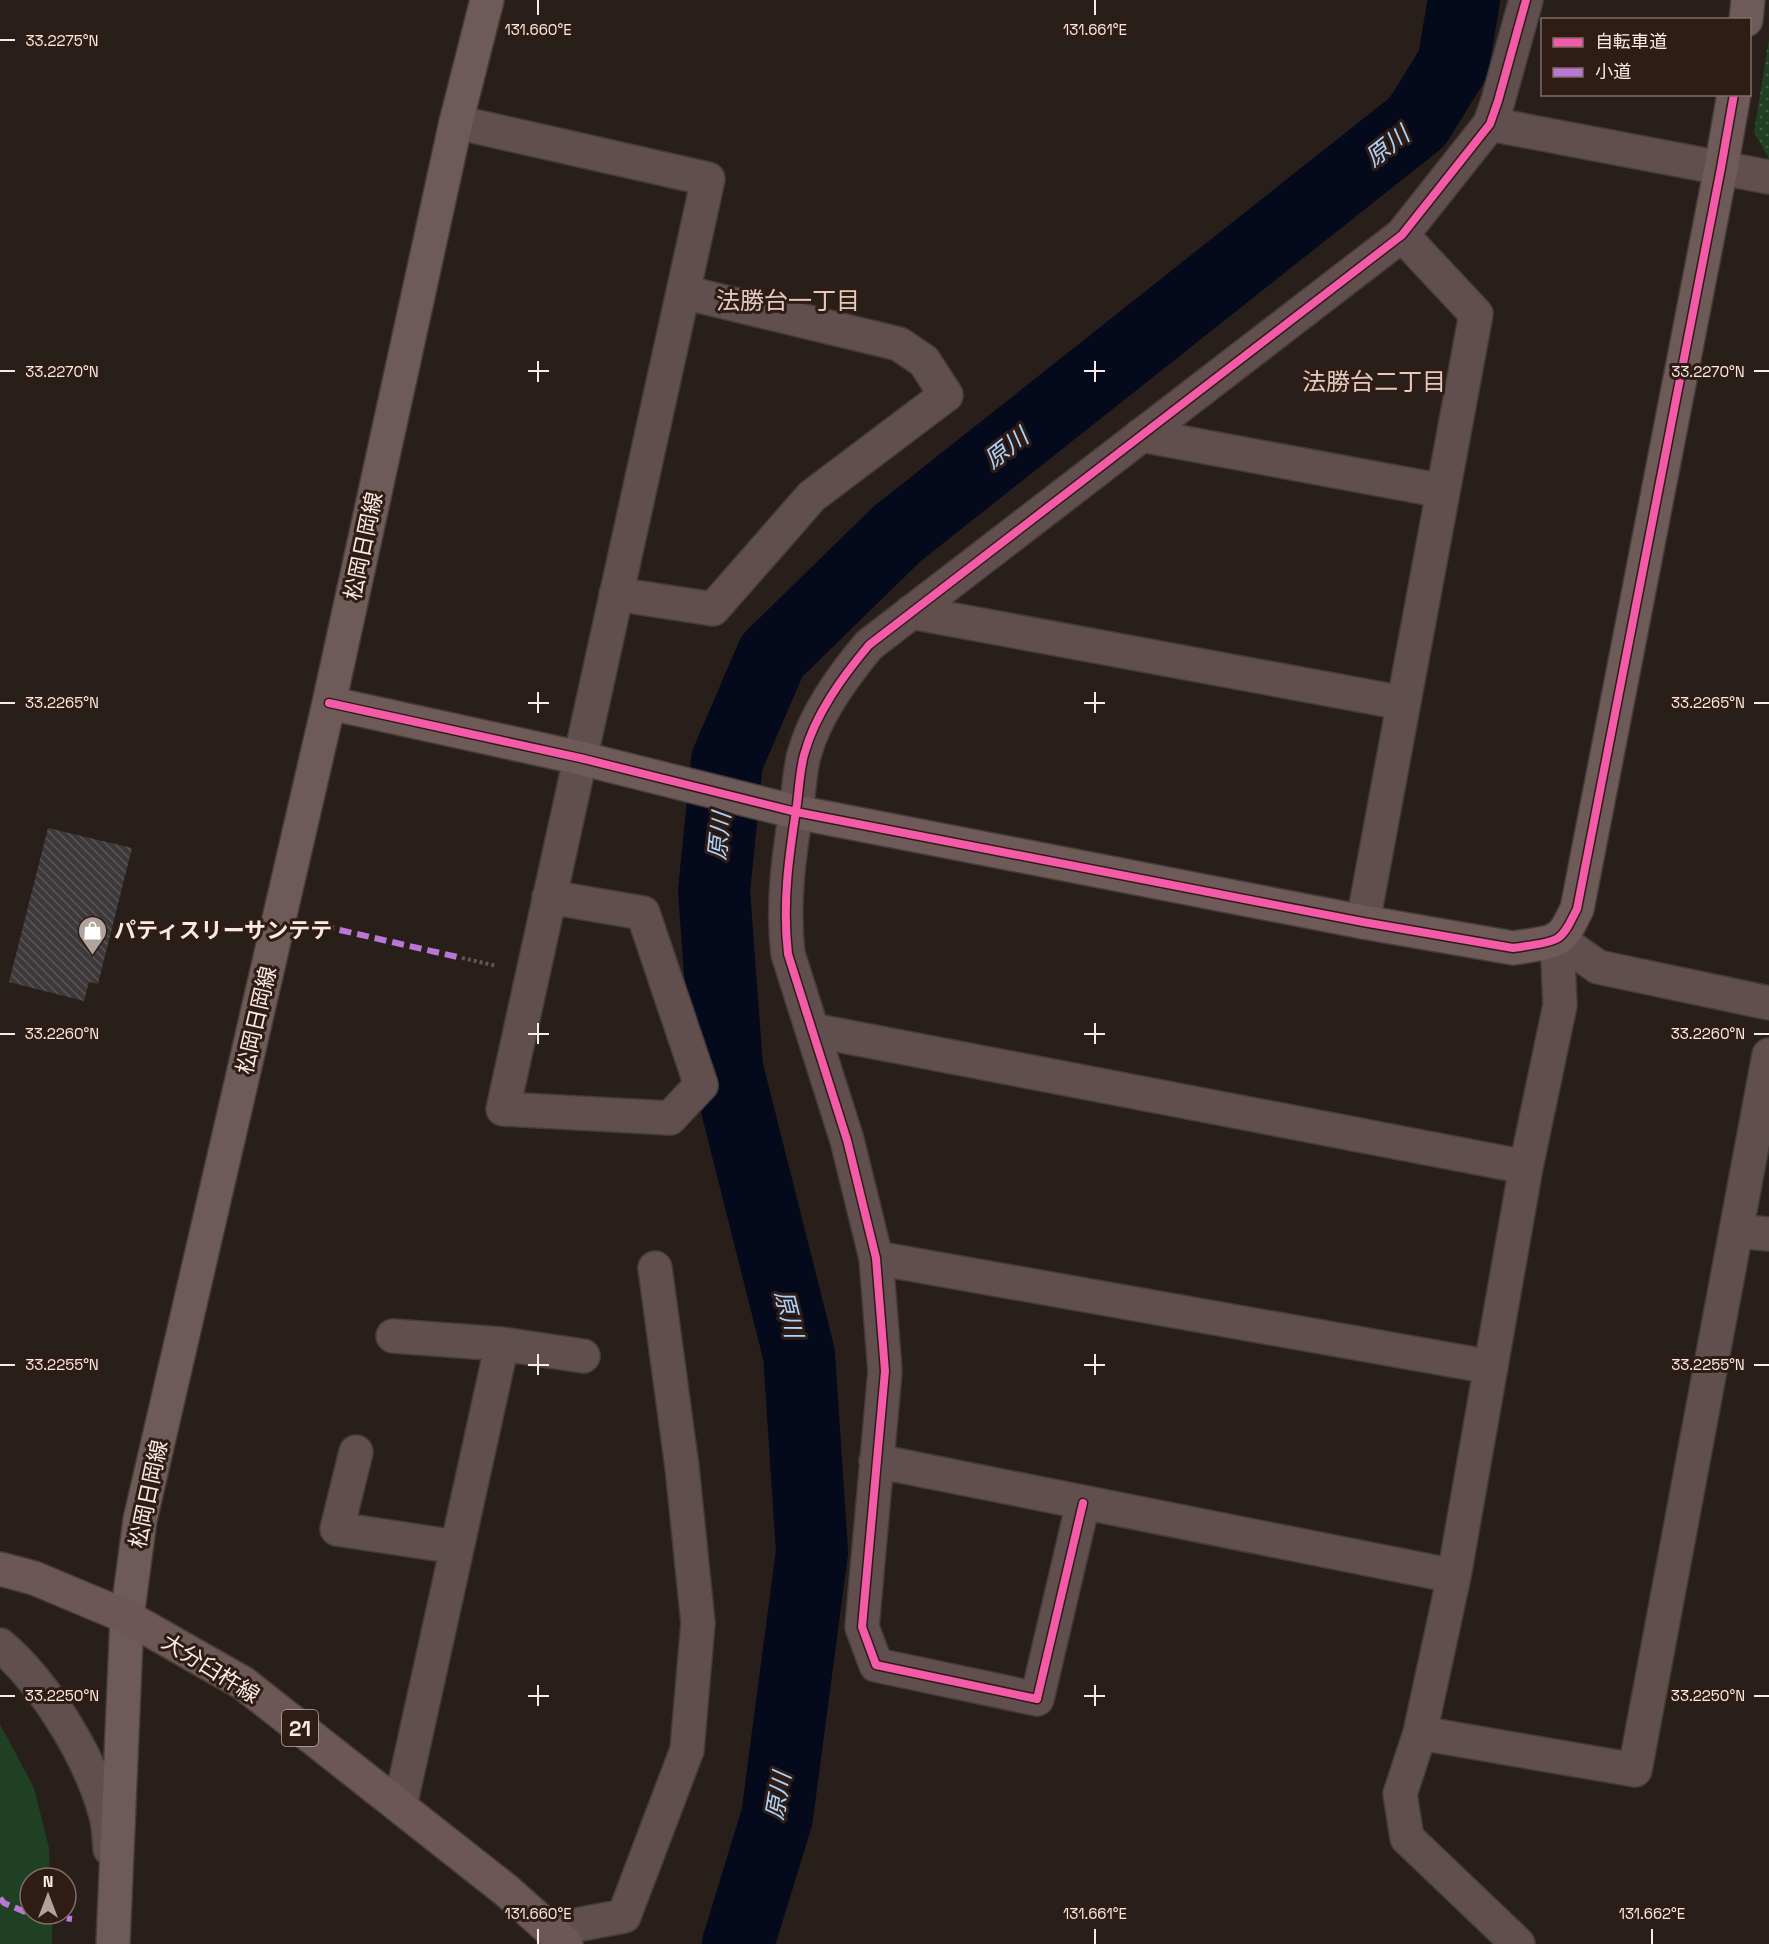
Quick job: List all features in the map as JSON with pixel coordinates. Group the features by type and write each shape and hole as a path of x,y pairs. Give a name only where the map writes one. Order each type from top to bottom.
{"main road":[{"name":"大分臼杵線","path":"0,1569 34,1578 127,1617 243,1683 507,1891 558,1937"}],"street":[{"name":"松岡日岡線","path":"113,1944 127,1617 140,1520 329,703 456,123 487,0"},
{"path":"1083,1503 1037,1699 876,1665 862,1627 885,1371 876,1257 847,1140 788,954 785,926 786,884 804,754 832,695 849,668 869,645 1402,235 1490,124 1526,0"},
{"path":"1746,18 1748,0"},
{"path":"329,703 580,758 796,812 1363,922 1514,948 1557,938 1567,927 1577,909 1734,96"},
{"path":"456,123 708,179 549,897 503,1108 670,1118 702,1085 643,913 549,897"},
{"path":"1490,124 1769,177"},
{"path":"1363,922 1476,314 1402,235"},
{"path":"616,594 713,609 812,496 946,395 924,361 899,344 683,292"},
{"path":"1141,435 1443,491"},
{"path":"911,612 1403,703"},
{"path":"1557,938 1598,968 1769,1003"},
{"path":"1518,1944 1407,1838 1400,1794 1420,1733 1454,1576 1526,1167 1560,1005 1557,938"},
{"path":"812,1030 1526,1167"},
{"path":"1420,1733 1635,1770 1769,1055"},
{"path":"1736,1231 1769,1234"},
{"path":"876,1257 1491,1367"},
{"path":"558,1937 624,1916 687,1750 698,1623 682,1467 655,1268"},
{"path":"393,1336 502,1344 583,1356"},
{"path":"400,1806 502,1344"},
{"path":"356,1452 338,1529 456,1547"},
{"path":"876,1461 1454,1576"},
{"path":"0,1645 9,1652 45,1695 83,1752 106,1813 115,1895"}],"green space":[{"path":"1769,39 1769,159 1754,132"},
{"path":"0,1724 34,1788 49,1848 50,1866 18,1866 18,1926 52,1926 52,1944 0,1944"}],"building":[{"path":"48,828 132,848 98,984 89,982 84,1001 9,982"}],"waterway":[{"name":"原川","path":"738,1944 777,1817 812,1552 799,1354 727,1068 714,891 727,761 772,656 897,534 1417,122 1453,64 1464,0"}],"marked path":[{"path":"322,926 462,958"},
{"path":"0,1898 4,1903 18,1909"}],"cycle path":[{"path":"1083,1503 1037,1699 876,1665 862,1627 885,1371 876,1258 847,1140 788,954 787,879 804,755 815,725 831,696 869,645 1402,235 1490,124 1526,0"},
{"path":"329,703 580,758 796,812 1363,922 1513,948 1554,940 1564,932 1577,909 1734,96"}],"place":[{"name":"パティスリーサンテテ","path":"93,956"}],"district":[{"name":"法勝台一丁目","path":"788,300"},
{"name":"法勝台二丁目","path":"1374,381"}]}
